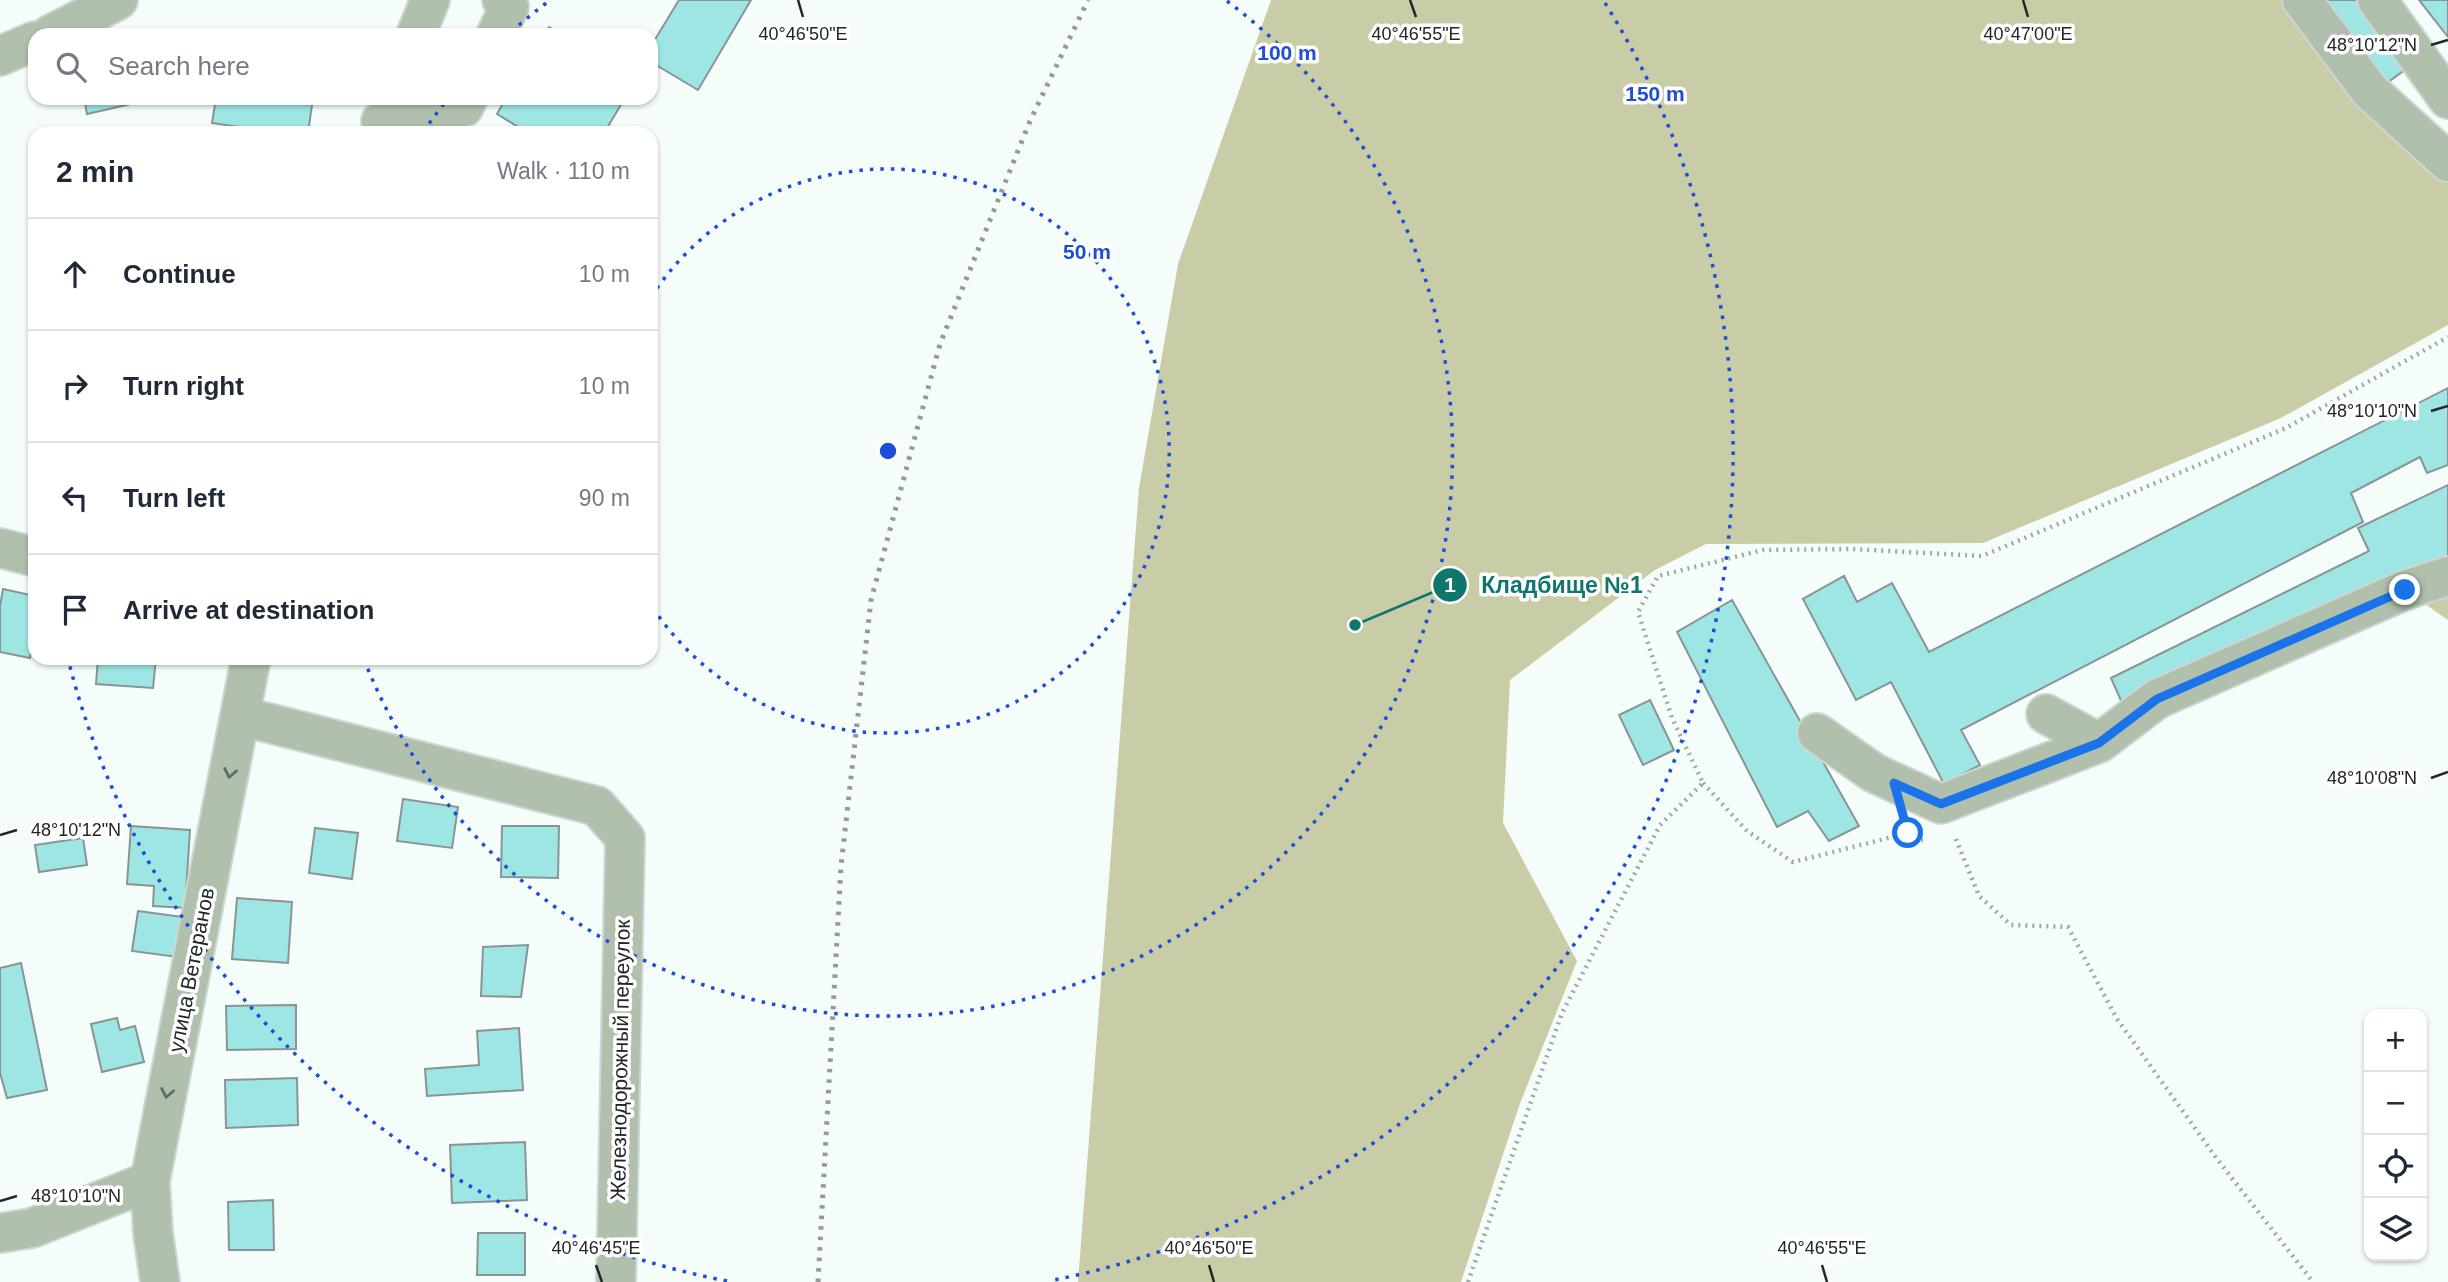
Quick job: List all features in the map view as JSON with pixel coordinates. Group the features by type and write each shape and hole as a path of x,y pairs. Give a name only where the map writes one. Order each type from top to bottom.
{"street":[{"path":"64,28 118,0"},
{"path":"419,28 430,0"},
{"path":"499,28 509,7 502,0"},
{"path":"2302,0 2370,91 2448,162"},
{"path":"2376,0 2448,99"},
{"path":"0,56 28,44"},
{"path":"383,117 465,105"},
{"path":"0,548 28,555"},
{"path":"1817,733 1874,773 1941,804 2099,743 2157,699 2405,590 2448,576"},
{"name":"улица Ветеранов","path":"160,1282 153,1233 150,1181 250,665"},
{"path":"2046,714 2099,743"},
{"name":"Железнодорожный переулок","path":"241,716 597,806 625,838 616,1282"},
{"path":"0,1233 32,1228 150,1181"}],"path":[{"path":"1703,783 1746,831 1793,862 1908,833"},
{"path":"1894,783 1910,840 1934,839"},
{"path":"1945,839 1958,838 1979,896 2011,925 2068,927 2117,1019 2217,1159 2313,1282"}],"green space":[{"path":"1271,0 2288,0 2448,180 2448,325 2281,418 1983,543 1706,544 1655,570 1510,680 1503,823 1577,961 1519,1106 1461,1282 1078,1282 1139,488 1178,264"},
{"path":"2448,597 2448,620 2425,604"}],"building":[{"path":"679,0 751,0 698,90 658,66 658,34"},
{"path":"2318,0 2361,0 2410,66 2380,88"},
{"path":"2419,0 2448,0 2448,37"},
{"path":"85,105 126,105 87,114"},
{"path":"215,105 312,105 309,126 232,126 212,123"},
{"path":"502,105 621,105 608,126 517,126 497,114"},
{"path":"2448,388 2448,465 2427,473 2420,457 2351,493 2363,522 1961,730 1980,765 1944,784 1891,682 1856,700 1803,599 1844,576 1857,602 1892,583 1929,652"},
{"path":"2448,485 2448,565 2122,703 2111,678 2369,551 2358,528"},
{"path":"3,589 28,594 28,658 0,652 0,606"},
{"path":"1732,600 1859,826 1829,841 1808,811 1777,827 1677,632"},
{"path":"97,665 155,665 153,688 96,684"},
{"path":"1650,700 1674,750 1643,765 1619,715"},
{"path":"403,799 458,807 452,848 397,841"},
{"path":"131,826 190,830 185,908 153,906 154,886 127,884"},
{"path":"502,826 559,826 558,878 501,877"},
{"path":"315,828 358,833 352,879 309,873"},
{"path":"83,838 87,865 39,872 35,845"},
{"path":"237,898 292,902 288,963 232,959"},
{"path":"138,911 183,917 177,957 132,951"},
{"path":"528,945 521,997 481,996 483,947"},
{"path":"21,963 47,1090 7,1098 0,1073 0,968"},
{"path":"296,1005 296,1049 227,1050 226,1006"},
{"path":"117,1018 120,1030 135,1026 144,1062 102,1072 91,1024"},
{"path":"519,1028 523,1090 427,1096 425,1069 479,1065 477,1031"},
{"path":"297,1078 298,1125 226,1128 225,1080"},
{"path":"525,1142 527,1200 452,1203 450,1145"},
{"path":"273,1200 274,1250 229,1250 228,1202"},
{"path":"478,1233 525,1233 525,1275 477,1275"}],"railway":[{"path":"818,1282 841,866 871,600 940,344 1030,121 1088,0"}],"place":[{"name":"Кладбище №1","path":"1355,625"}],"route":[{"path":"1908,833 1894,783 1941,804 2099,743 2157,699 2405,590"}]}
